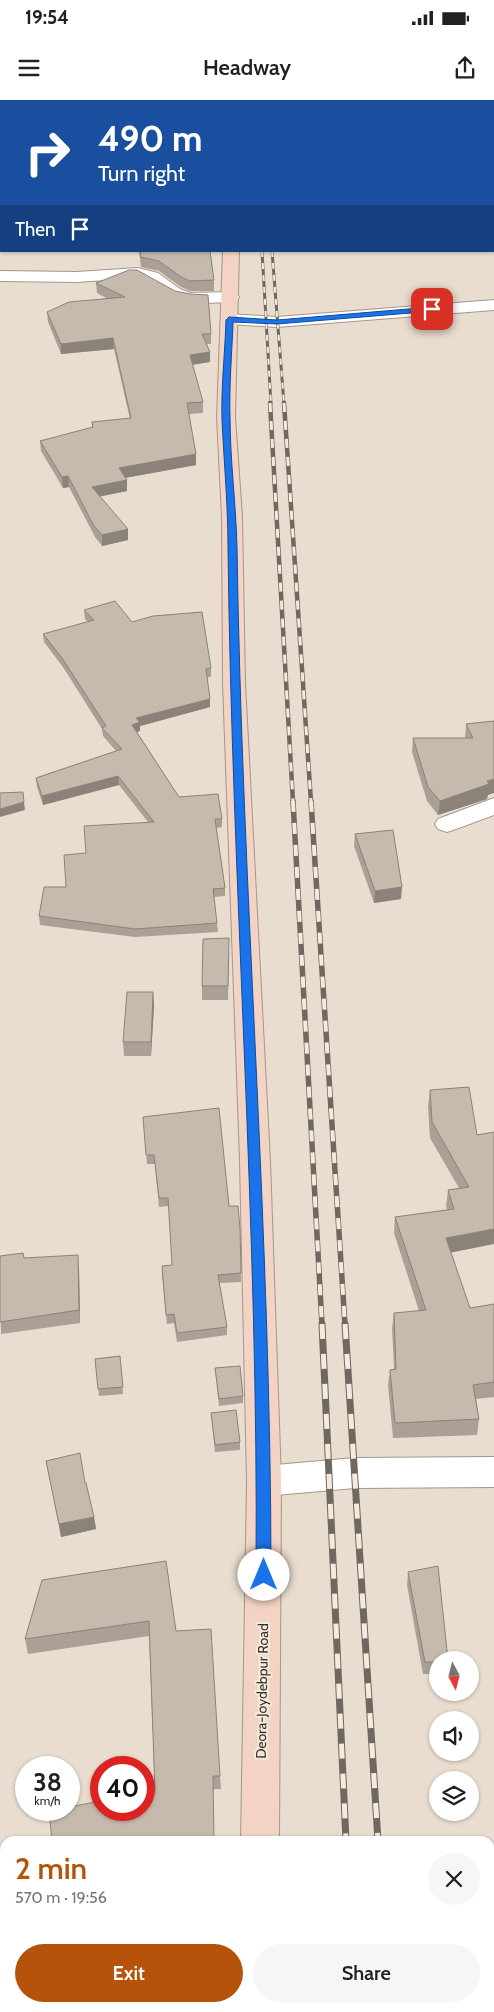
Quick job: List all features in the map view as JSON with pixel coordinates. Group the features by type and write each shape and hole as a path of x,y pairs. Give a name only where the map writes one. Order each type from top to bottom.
{"street":[{"name":"Deora-Joydebpur Road","path":"230,252 226,418 232,517 234,683 255,1161 264,1481 260,1836"},
{"path":"0,276 76,277 138,273 152,276 174,293 188,298 277,322 494,304"},
{"path":"447,824 494,806"},
{"path":"264,1481 330,1474 494,1472"}],"building":[{"path":"140,252 210,252 214,280 190,281 181,277 159,261 141,257"},
{"path":"129,270 137,270 175,291 208,295 211,334 202,334 210,352 190,355 203,402 187,403 196,454 119,468 127,480 92,487 128,529 102,535 94,526 68,476 62,477 40,441 93,427 92,422 131,418 113,338 61,344 47,312 69,302 125,297 96,283"},
{"path":"115,601 132,622 153,616 202,612 211,668 206,669 210,699 136,718 140,722 132,725 179,797 218,794 222,819 215,819 225,888 213,889 217,923 135,929 39,916 44,887 66,887 64,855 86,853 84,826 154,822 118,776 42,796 36,778 122,749 102,728 106,726 62,658 43,634 94,620 84,610"},
{"path":"494,721 494,779 487,781 489,784 440,801 428,787 413,738 473,738 466,724"},
{"path":"23,792 24,802 0,809 0,793"},
{"path":"393,830 402,887 375,891 355,834"},
{"path":"229,938 228,986 202,986 203,939"},
{"path":"127,992 153,992 151,1042 123,1042"},
{"path":"469,1087 477,1135 494,1132 494,1229 446,1238 470,1308 494,1304 494,1382 473,1385 479,1419 395,1423 390,1370 396,1369 394,1313 426,1310 395,1217 454,1209 448,1190 469,1187 432,1122 430,1090"},
{"path":"219,1108 229,1206 238,1206 241,1273 218,1275 227,1327 177,1333 174,1314 166,1315 162,1266 172,1265 168,1198 159,1198 154,1155 146,1155 143,1117"},
{"path":"23,1253 24,1258 78,1255 79,1310 0,1322 0,1256"},
{"path":"120,1356 123,1387 98,1389 95,1359"},
{"path":"240,1366 243,1396 219,1399 215,1368"},
{"path":"236,1410 240,1442 215,1445 211,1413"},
{"path":"80,1453 85,1483 94,1517 59,1524 46,1461"},
{"path":"166,1561 176,1631 211,1629 220,1776 213,1776 214,1836 52,1836 50,1821 80,1821 80,1805 90,1803 90,1821 155,1821 155,1756 149,1621 25,1639 42,1580"},
{"path":"438,1566 447,1651 429,1651 429,1662 425,1662 408,1572"}],"railway":[{"path":"262,252 271,404"},
{"path":"272,252 284,404"},
{"path":"270,403 293,802"},
{"path":"284,403 311,802"},
{"path":"293,801 322,1325"},
{"path":"311,801 345,1325"},
{"path":"322,1324 346,1836"},
{"path":"345,1324 378,1836"}],"route":[{"path":"264,1575 264,1481 255,1161 234,683 232,517 226,418 229,320 277,322 432,309"}]}
